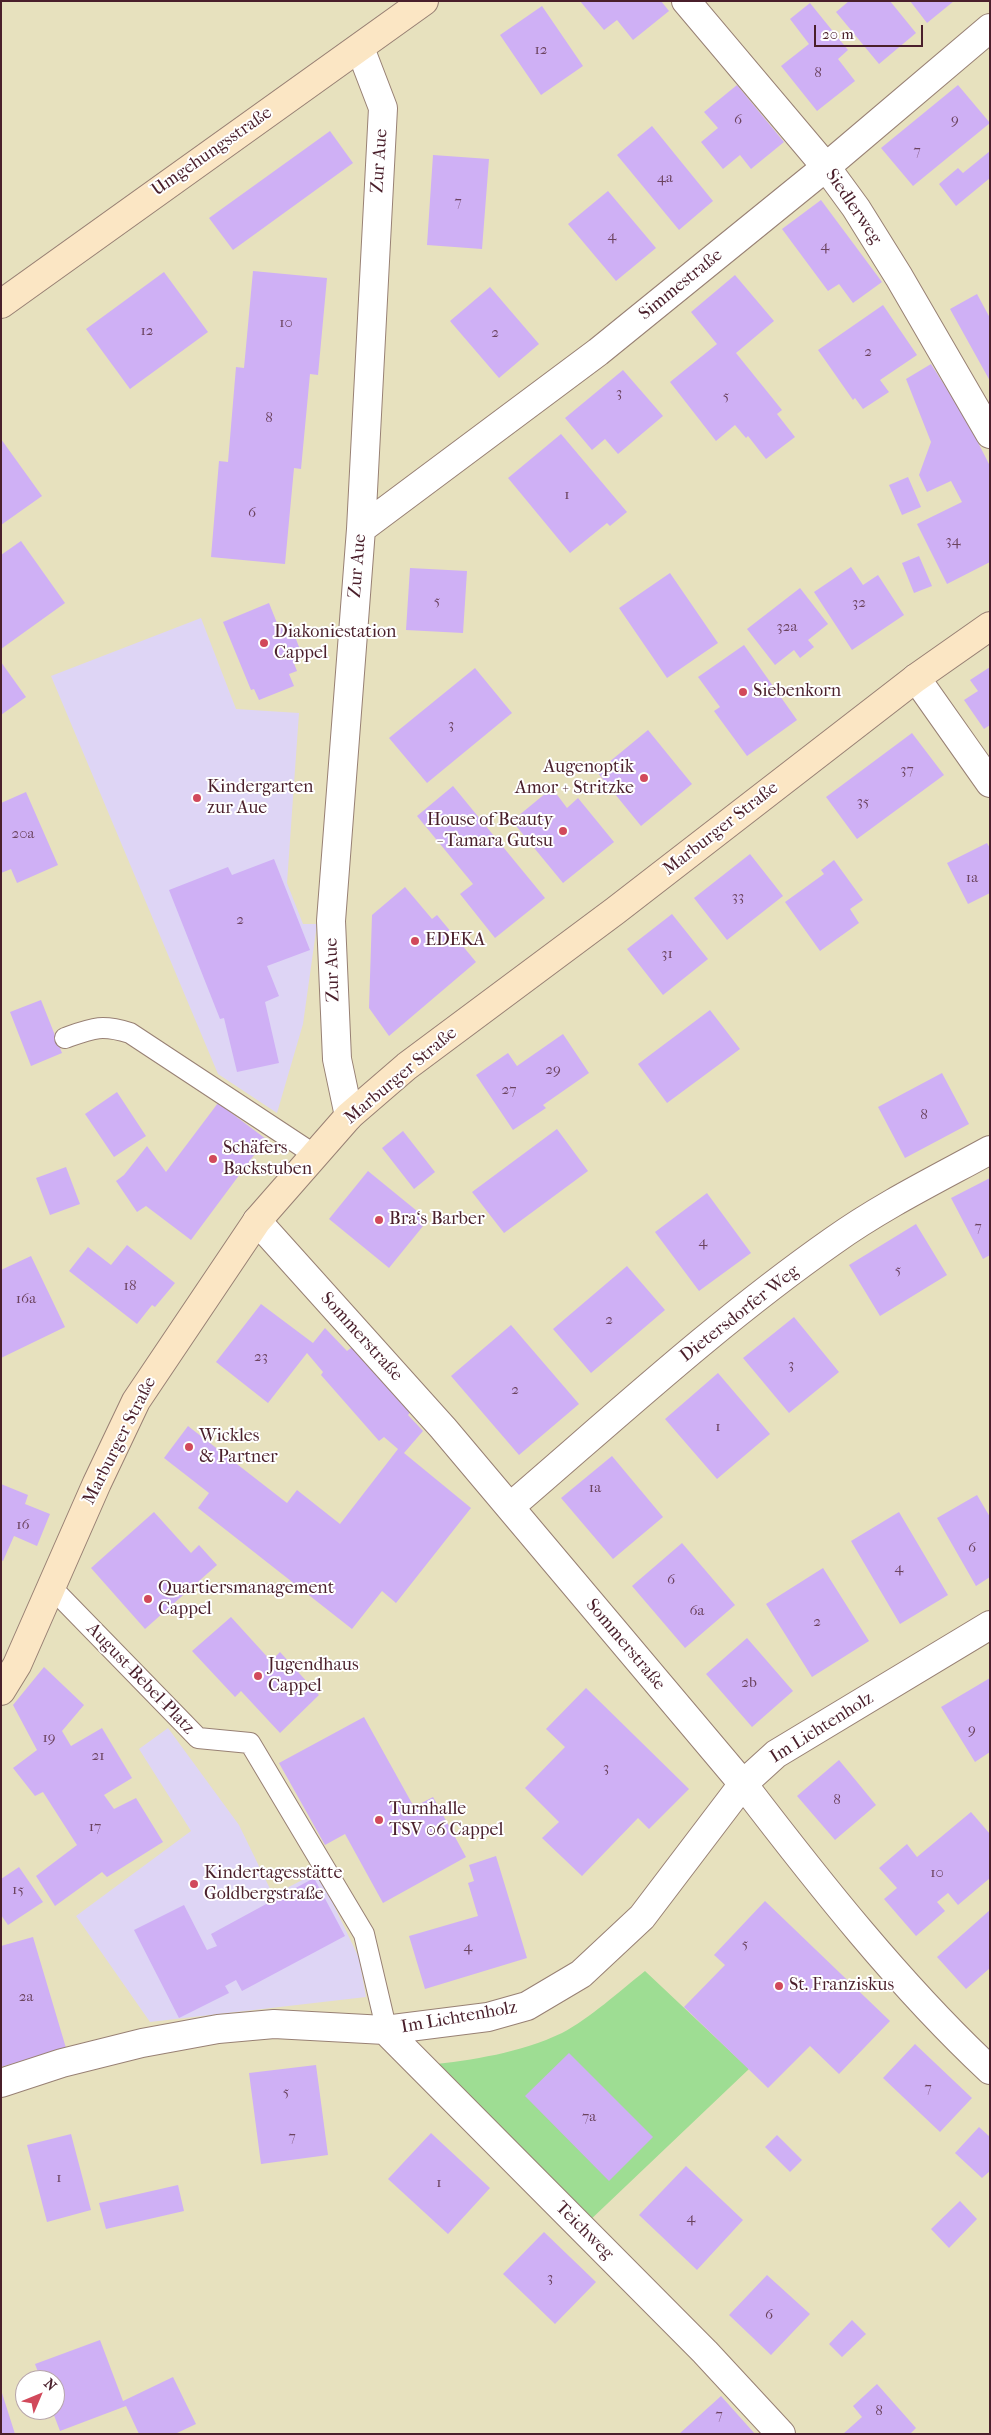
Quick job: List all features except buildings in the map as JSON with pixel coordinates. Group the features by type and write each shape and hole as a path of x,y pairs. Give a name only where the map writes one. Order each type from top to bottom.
{"street":[{"name":"Umgehungsstraße","path":"1,304 424,1"},
{"name":"Siedlerweg","path":"686,1 826,166 856,208 899,277 990,434"},
{"name":"Simmestraße","path":"361,529 598,352 826,166 990,28"},
{"name":"Zur Aue","path":"349,1116 337,1059 331,921 361,529 383,108 360,48"},
{"name":"Marburger Straße","path":"1,1690 17,1665 97,1483 136,1402 257,1221 349,1116 407,1066 614,912 916,678 990,626"},
{"path":"916,678 990,783"},
{"name":"Dietersdorfer Weg","path":"510,1507 708,1337 833,1240 888,1205 990,1150"},
{"name":"Sommerstraße","path":"257,1221 443,1428 743,1784 782,1835 876,1948 946,2029 990,2070"},
{"name":"Im Lichtenholz","path":"1,2083 71,2061 142,2043 218,2029 274,2024 384,2030 488,2017 527,2006 554,1992 581,1974 642,1917 743,1784 776,1754 990,1625"},
{"name":"Teichweg","path":"384,2030 705,2352 781,2434"}],"lane":[{"path":"65,1038 108,1026 130,1033 315,1156"},
{"name":"August-Bebel-Platz","path":"52,1588 198,1738 250,1743 364,1934 384,2019 384,2030"}],"shaded area":[{"name":"Kindergarten zur Aue","path":"201,618 236,709 299,713 287,883 303,924 317,924 303,1024 277,1113 218,1074 51,676"},
{"name":"Kindertagesstätte Goldbergstraße","path":"168,1728 239,1825 273,1895 318,1872 359,1958 366,1997 150,2022 76,1916 191,1831 139,1749"}],"green space":[{"path":"645,1971 749,2069 586,2224 428,2065 462,2061 513,2051 546,2040 562,2033 594,2012"}],"place":[{"name":"Diakoniestation Cappel","path":"264,643"},
{"name":"Siebenkorn","path":"743,692"},
{"name":"Augenoptik Amor + Stritzke","path":"644,778"},
{"name":"Kindergarten zur Aue","path":"197,798"},
{"name":"House of Beauty - Tamara Gutsu","path":"563,831"},
{"name":"EDEKA","path":"415,941"},
{"name":"Schäfers Backstuben","path":"213,1159"},
{"name":"Bra‘s Barber","path":"379,1220"},
{"name":"Wickles & Partner","path":"189,1447"},
{"name":"Quartiersmanagement Cappel","path":"148,1599"},
{"name":"Jugendhaus Cappel","path":"258,1676"},
{"name":"Turnhalle TSV 06 Cappel","path":"379,1820"},
{"name":"Kindertagesstätte Goldbergstraße","path":"194,1884"},
{"name":"St. Franziskus","path":"779,1986"}]}
